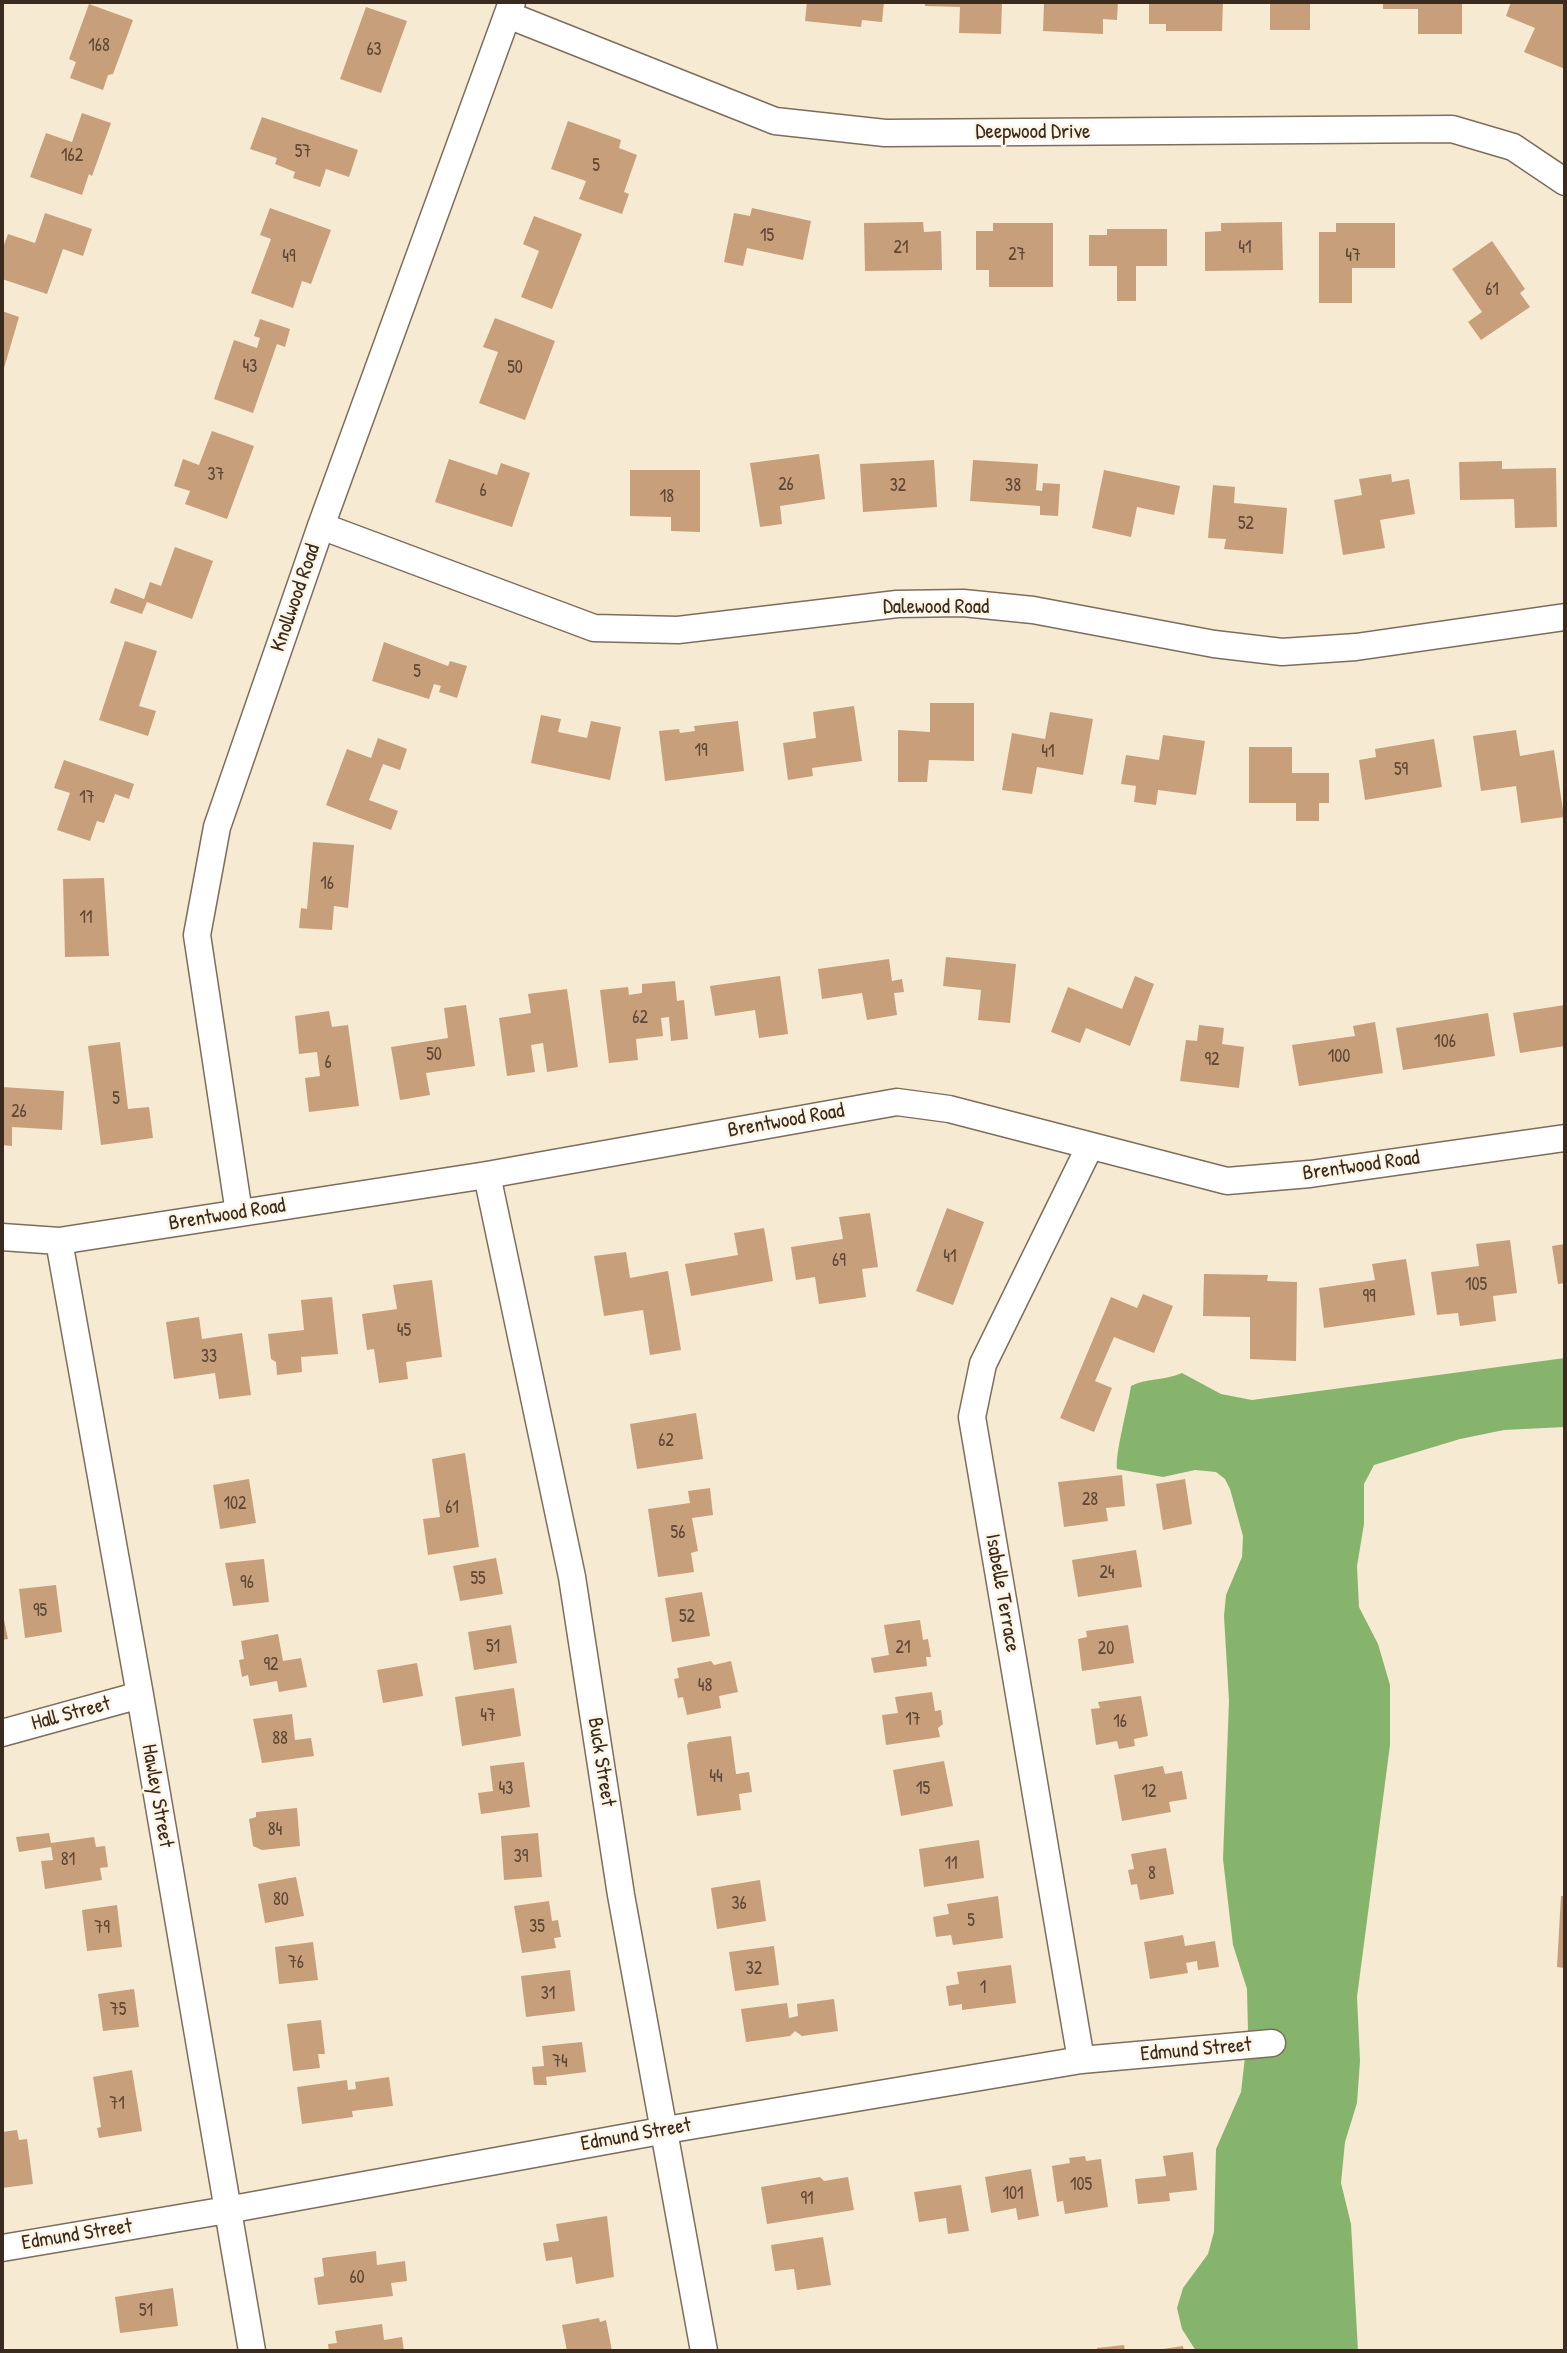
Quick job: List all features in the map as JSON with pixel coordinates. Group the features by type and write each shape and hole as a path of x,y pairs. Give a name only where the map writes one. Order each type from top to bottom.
{"street":[{"name":"Deepwood Drive","path":"510,8 775,121 885,133 1452,129 1513,147 1565,182"},
{"name":"Knollwood Road","path":"239,1213 197,935 217,827 321,526 510,8"},
{"name":"Dalewood Road","path":"321,526 594,628 678,630 897,604 963,603 1034,610 1214,645 1282,652 1356,646 1565,617"},
{"name":"Brentwood Road","path":"2,1237 59,1241 487,1175 897,1102 949,1109 1090,1148 1227,1181 1310,1174 1565,1138"},
{"name":"Isabelle Terrace","path":"1080,2060 972,1417 983,1364 1090,1148"},
{"name":"Buck Street","path":"487,1175 572,1577 621,1895 666,2130 704,2351"},
{"name":"Hawley Street","path":"59,1241 252,2351"},
{"name":"Hall Street","path":"2,1733 140,1695"},
{"name":"Edmund Street","path":"2,2248 666,2130 1080,2060 1272,2043"}],"green space":[{"path":"1565,1358 1565,1427 1504,1430 1460,1439 1374,1465 1364,1484 1364,1524 1357,1566 1359,1607 1378,1644 1390,1685 1390,1745 1357,1997 1360,2061 1357,2103 1345,2142 1341,2183 1351,2224 1358,2351 1196,2351 1182,2329 1177,2308 1183,2288 1208,2254 1214,2232 1216,2149 1241,2092 1248,2031 1247,1989 1233,1945 1223,1859 1229,1701 1224,1616 1226,1595 1242,1557 1243,1536 1230,1489 1225,1479 1216,1472 1195,1470 1163,1477 1117,1469 1131,1386 1182,1373 1221,1394 1252,1400"}],"building":[{"path":"807,2 884,2 882,22 862,20 861,27 805,21"},
{"path":"925,2 1002,2 1001,34 959,33 960,7 925,6"},
{"path":"1044,2 1118,2 1117,20 1103,19 1103,34 1043,31"},
{"path":"1149,2 1223,2 1222,31 1166,31 1166,24 1149,24"},
{"path":"1270,2 1310,2 1310,30 1270,30"},
{"path":"1383,2 1462,2 1462,34 1418,34 1418,9 1383,9"},
{"path":"1511,2 1565,2 1565,69 1524,52 1535,28 1506,16"},
{"path":"89,4 133,20 113,74 108,75 103,90 70,78 76,62 69,59"},
{"path":"366,7 407,21 381,93 340,79"},
{"path":"82,113 111,123 92,176 89,174 82,195 30,177 46,133 72,142"},
{"path":"262,117 358,150 349,177 326,169 320,187 293,178 295,172 275,164 277,158 250,149"},
{"path":"568,121 621,140 619,148 637,155 624,192 629,194 622,214 579,199 586,181 551,169"},
{"path":"270,208 331,230 311,284 302,281 293,308 251,293 271,239 260,235"},
{"path":"752,208 811,221 803,260 747,248 743,266 724,262 734,213 750,216"},
{"path":"45,213 92,229 83,256 63,249 47,294 2,279 2,250 8,234 35,243"},
{"path":"534,216 582,234 552,309 521,297 539,251 523,244"},
{"path":"923,222 924,232 941,231 942,270 865,271 864,223"},
{"path":"1282,222 1283,270 1205,271 1205,232 1221,231 1221,223"},
{"path":"993,223 1053,223 1053,287 989,287 989,270 976,270 976,231 993,231"},
{"path":"1336,223 1395,223 1395,268 1352,268 1352,303 1319,303 1319,232 1336,232"},
{"path":"1107,229 1167,229 1167,266 1136,266 1136,301 1117,301 1117,266 1089,266 1089,235 1107,235"},
{"path":"1492,241 1525,289 1520,293 1530,307 1481,340 1468,322 1482,312 1452,269"},
{"path":"2,311 19,317 2,375"},
{"path":"495,318 555,341 525,420 479,403 498,352 483,347"},
{"path":"260,319 290,329 285,347 277,344 253,413 214,399 234,340 257,348 260,338 254,336"},
{"path":"212,431 254,446 227,519 185,504 190,491 174,486 183,459 199,465"},
{"path":"819,454 825,499 780,506 782,524 760,527 750,463"},
{"path":"449,459 497,475 501,463 530,473 512,527 435,502"},
{"path":"934,460 937,507 863,512 860,464"},
{"path":"973,460 1038,464 1036,490 1042,491 1043,483 1060,484 1058,516 1040,515 1040,506 970,501"},
{"path":"1502,461 1502,469 1556,468 1557,527 1515,528 1514,499 1460,500 1459,462"},
{"path":"630,470 700,470 700,532 671,531 671,517 630,516"},
{"path":"1104,470 1180,486 1174,515 1137,507 1131,537 1092,528"},
{"path":"1391,474 1392,482 1409,479 1415,514 1380,520 1385,548 1343,555 1334,500 1362,495 1359,479"},
{"path":"1213,485 1235,487 1234,503 1287,508 1283,554 1224,549 1226,539 1208,538"},
{"path":"175,547 213,561 192,619 147,602 142,614 110,603 115,588 144,599 150,582 161,586"},
{"path":"125,641 157,651 139,706 156,711 148,736 99,720"},
{"path":"384,642 448,666 450,661 467,666 457,698 439,692 441,686 434,684 429,699 372,681"},
{"path":"930,703 974,703 974,761 929,760 927,782 898,782 898,730 930,732"},
{"path":"854,706 862,761 812,768 813,776 788,780 783,743 816,738 813,712"},
{"path":"1050,712 1093,719 1083,775 1037,767 1032,794 1002,790 1012,733 1045,739"},
{"path":"541,715 561,719 558,732 587,738 591,721 621,727 610,780 531,763"},
{"path":"738,721 744,771 665,781 659,731 679,729 680,733 695,731 694,726"},
{"path":"1516,730 1520,756 1554,750 1564,817 1521,823 1516,786 1481,791 1473,736"},
{"path":"1163,735 1205,741 1196,795 1158,790 1156,805 1134,802 1136,786 1121,784 1126,755 1159,760"},
{"path":"378,738 407,749 400,770 383,764 369,800 398,811 391,830 326,805 347,749 371,758"},
{"path":"1434,739 1442,787 1365,800 1359,760 1376,757 1375,749"},
{"path":"1249,747 1292,747 1292,773 1329,773 1329,803 1319,803 1319,821 1296,821 1296,803 1249,803"},
{"path":"64,760 134,784 129,799 115,794 104,823 97,821 90,841 57,830 70,793 54,788"},
{"path":"313,842 354,845 348,908 334,906 332,930 299,928 301,908 307,909"},
{"path":"104,878 109,956 65,957 63,879"},
{"path":"946,957 1016,964 1010,1023 978,1020 981,990 943,986"},
{"path":"889,959 892,981 902,979 904,992 894,993 897,1015 867,1020 862,993 822,999 818,969"},
{"path":"780,976 788,1034 759,1038 755,1010 715,1016 710,986"},
{"path":"1135,976 1154,984 1130,1046 1086,1028 1080,1043 1051,1032 1068,987 1122,1009"},
{"path":"675,981 677,1001 684,1000 688,1039 671,1041 669,1017 661,1018 663,1036 636,1039 638,1060 609,1063 600,990 628,987 629,995 642,993 642,984"},
{"path":"567,989 578,1067 547,1072 543,1043 531,1045 535,1072 507,1076 499,1018 531,1013 528,994"},
{"path":"466,1005 475,1066 426,1073 430,1095 400,1100 391,1047 448,1038 444,1008"},
{"path":"1565,1005 1565,1046 1520,1053 1513,1013"},
{"path":"329,1011 332,1027 348,1025 359,1106 309,1112 305,1078 320,1076 317,1052 299,1054 295,1016"},
{"path":"1488,1013 1495,1056 1403,1070 1396,1028"},
{"path":"1375,1022 1383,1073 1299,1086 1292,1045 1355,1036 1353,1026"},
{"path":"1199,1025 1224,1028 1222,1044 1244,1047 1239,1088 1180,1081 1186,1040 1197,1041"},
{"path":"120,1042 128,1109 149,1107 153,1138 101,1145 88,1046"},
{"path":"2,1087 64,1091 62,1130 12,1127 12,1146 2,1145"},
{"path":"947,1208 984,1222 953,1305 916,1291"},
{"path":"870,1213 878,1267 862,1269 866,1297 819,1304 815,1277 796,1280 791,1247 843,1239 839,1217"},
{"path":"764,1228 773,1281 691,1296 685,1264 738,1255 734,1233"},
{"path":"1510,1240 1517,1293 1493,1296 1496,1321 1460,1326 1458,1313 1437,1315 1431,1272 1479,1266 1476,1244"},
{"path":"1565,1244 1565,1283 1558,1284 1552,1246"},
{"path":"626,1252 630,1278 668,1271 681,1350 650,1355 643,1310 604,1316 594,1256"},
{"path":"1406,1259 1415,1315 1324,1328 1319,1288 1375,1280 1372,1264"},
{"path":"1204,1274 1268,1275 1267,1281 1297,1282 1296,1361 1250,1359 1250,1317 1203,1316"},
{"path":"432,1280 442,1357 406,1362 408,1379 379,1383 374,1349 367,1350 362,1314 397,1309 393,1285"},
{"path":"1143,1294 1173,1306 1154,1353 1114,1337 1095,1381 1112,1388 1094,1432 1060,1418 1111,1297 1137,1308"},
{"path":"332,1297 338,1354 301,1357 302,1372 277,1375 276,1362 271,1359 268,1334 304,1330 301,1300"},
{"path":"199,1317 202,1339 242,1333 251,1395 219,1399 215,1373 174,1379 166,1322"},
{"path":"696,1413 703,1459 637,1469 630,1424"},
{"path":"465,1453 479,1547 428,1555 423,1519 440,1517 432,1459"},
{"path":"1122,1475 1125,1506 1106,1508 1108,1521 1064,1527 1058,1482"},
{"path":"249,1479 256,1523 220,1529 213,1485"},
{"path":"1185,1479 1192,1524 1163,1530 1156,1484"},
{"path":"710,1488 713,1515 692,1518 698,1551 691,1553 694,1572 658,1577 648,1509 690,1503 688,1491"},
{"path":"1136,1550 1142,1587 1078,1597 1072,1560"},
{"path":"496,1558 503,1594 460,1601 453,1566"},
{"path":"264,1559 269,1602 233,1606 225,1563"},
{"path":"56,1585 62,1632 25,1638 19,1589"},
{"path":"702,1592 710,1636 672,1642 665,1598"},
{"path":"2,1610 8,1639 2,1640"},
{"path":"920,1620 923,1640 928,1639 931,1657 926,1657 927,1666 874,1673 871,1658 889,1655 884,1625"},
{"path":"511,1625 517,1663 474,1670 468,1632"},
{"path":"1128,1625 1134,1663 1082,1671 1078,1639 1087,1637 1086,1631"},
{"path":"278,1634 283,1661 301,1658 307,1687 279,1692 277,1681 250,1686 248,1675 242,1677 239,1660 244,1659 241,1641"},
{"path":"711,1661 714,1665 731,1661 738,1692 719,1696 721,1708 687,1715 683,1697 678,1698 674,1679 679,1678 677,1668"},
{"path":"417,1663 423,1696 383,1703 377,1670"},
{"path":"514,1688 521,1736 462,1746 455,1697"},
{"path":"932,1692 935,1711 941,1710 943,1724 938,1728 940,1737 886,1745 882,1715 898,1713 895,1697"},
{"path":"1141,1696 1148,1736 1134,1739 1135,1746 1119,1749 1117,1741 1096,1745 1091,1709 1100,1708 1098,1702"},
{"path":"292,1714 295,1740 311,1738 314,1756 262,1763 253,1719"},
{"path":"731,1736 736,1774 749,1772 752,1792 739,1794 741,1810 697,1816 687,1745 689,1742"},
{"path":"944,1761 953,1806 901,1816 893,1770"},
{"path":"524,1762 530,1807 481,1814 478,1793 493,1791 490,1766"},
{"path":"1163,1766 1165,1774 1182,1771 1187,1799 1169,1802 1171,1812 1122,1821 1114,1775"},
{"path":"297,1808 300,1846 262,1850 253,1846 249,1819 256,1817 256,1812"},
{"path":"49,1833 51,1843 94,1837 96,1847 105,1846 108,1867 100,1868 102,1880 45,1889 41,1861 53,1860 51,1847 19,1852 16,1837"},
{"path":"538,1833 542,1877 504,1880 501,1836"},
{"path":"979,1840 984,1878 924,1887 919,1849"},
{"path":"1166,1848 1174,1894 1140,1900 1137,1884 1131,1885 1128,1870 1134,1869 1131,1854"},
{"path":"296,1877 304,1916 265,1923 258,1884"},
{"path":"760,1880 766,1921 717,1929 711,1888"},
{"path":"998,1896 1003,1938 953,1945 951,1935 936,1937 933,1917 949,1914 947,1904"},
{"path":"1561,1896 1565,1896 1565,1968 1557,1967"},
{"path":"549,1901 552,1921 558,1920 561,1937 554,1938 556,1948 522,1953 514,1906"},
{"path":"117,1905 122,1947 87,1951 82,1910"},
{"path":"1183,1935 1185,1946 1215,1941 1219,1967 1198,1970 1197,1961 1186,1963 1188,1973 1150,1979 1144,1942"},
{"path":"313,1942 318,1980 279,1984 275,1947"},
{"path":"774,1946 779,1985 735,1991 729,1952"},
{"path":"1011,1965 1016,2003 962,2010 962,2004 949,2006 946,1986 959,1984 957,1972"},
{"path":"570,1970 575,2011 526,2017 521,1976"},
{"path":"134,1989 139,2027 103,2031 98,1994"},
{"path":"834,1999 838,2031 802,2036 795,2031 790,2036 746,2042 741,2009 787,2003 789,2018 798,2016 797,2004"},
{"path":"321,2020 325,2054 318,2054 320,2068 293,2071 287,2024"},
{"path":"582,2042 586,2072 546,2077 547,2085 534,2085 532,2067 544,2066 542,2046"},
{"path":"132,2070 142,2131 99,2138 97,2128 101,2127 93,2077"},
{"path":"389,2077 393,2106 352,2111 353,2117 302,2124 297,2087 347,2080 348,2090 356,2089 355,2082"},
{"path":"17,2130 19,2140 27,2139 33,2184 2,2188 2,2132"},
{"path":"1193,2152 1197,2190 1169,2193 1170,2201 1138,2204 1135,2179 1166,2176 1163,2156"},
{"path":"1085,2156 1086,2161 1101,2159 1108,2207 1065,2214 1063,2201 1057,2202 1052,2166 1070,2163 1069,2158"},
{"path":"1031,2169 1039,2216 1018,2220 1016,2208 991,2213 985,2177"},
{"path":"820,2177 824,2181 848,2177 854,2210 767,2224 761,2187"},
{"path":"961,2185 969,2231 948,2234 946,2218 919,2222 914,2192"},
{"path":"607,2216 614,2277 576,2284 572,2257 546,2261 543,2243 559,2241 556,2224"},
{"path":"823,2237 831,2285 797,2290 794,2269 775,2271 771,2245"},
{"path":"376,2251 377,2265 405,2261 407,2281 391,2283 393,2296 318,2305 314,2278 324,2276 322,2258"},
{"path":"173,2288 178,2326 120,2333 115,2297"},
{"path":"599,2318 600,2322 606,2320 612,2351 567,2351 562,2325"},
{"path":"382,2324 384,2340 402,2337 404,2351 329,2351 328,2344 337,2343 335,2331"},
{"path":"1124,2345 1125,2351 1097,2351 1097,2348"},
{"path":"1183,2346 1184,2351 1156,2351 1156,2350"}]}
